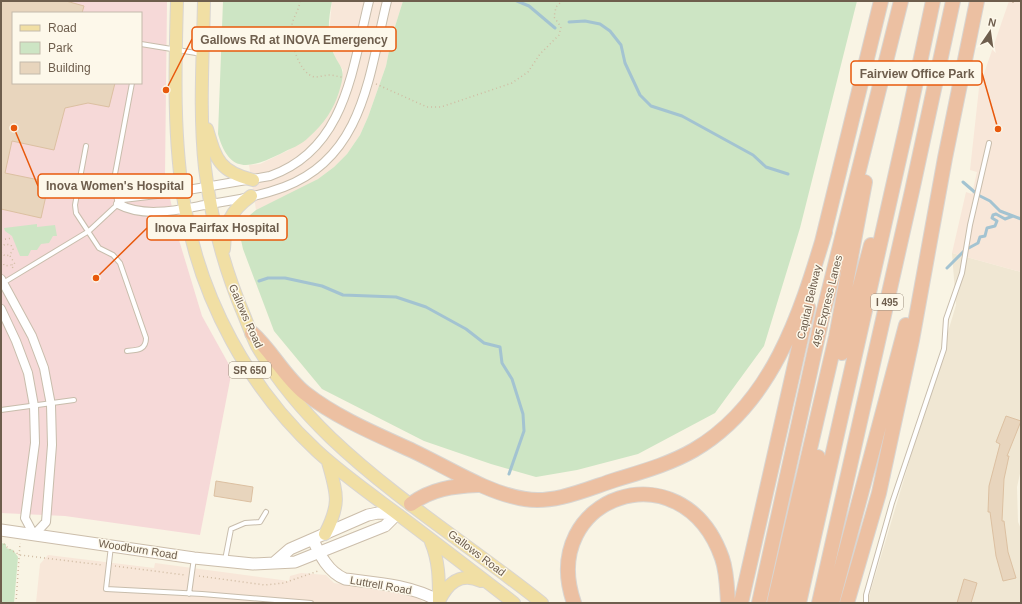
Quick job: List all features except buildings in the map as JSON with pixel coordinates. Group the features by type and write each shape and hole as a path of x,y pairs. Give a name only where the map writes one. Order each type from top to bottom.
{"highway":[{"name":"Capital Beltway","path":"741,603 825,232 881,1"},
{"name":"495 Express Lanes","path":"759,603 822,318 901,1"},
{"name":"I 495","path":"799,603 908,124 933,1"},
{"name":"I 495","path":"819,603 912,191 952,1"},
{"path":"847,603 879,493 912,340 977,1"},
{"path":"774,603 836,337 894,30"},
{"path":"784,603 834,382 857,294 908,124"},
{"path":"832,603 935,215"},
{"path":"252,333 290,378 322,405 339,416 481,485 524,499 538,500 570,494 636,474 662,464 692,451 713,438 729,425 742,411 775,364 799,308 825,232"},
{"path":"410,504 433,491 446,487 481,485"},
{"path":"574,603 570,591 567,572 568,555 578,531 588,518 603,506 616,499 646,494 682,504 700,518 715,541 722,559 728,603"}],"main road":[{"name":"Gallows Road","path":"177,1 175,51 176,116 182,191 202,273 226,329 259,384 277,408 328,462 514,603"},
{"name":"Gallows Road","path":"204,1 202,112 210,204 232,288 264,357 284,386 331,438 410,504 542,603"},
{"path":"202,112 211,142 219,160 229,172 253,180"},
{"path":"223,258 225,234 230,217 240,204 251,196"},
{"path":"325,534 334,518 337,504 335,486 328,462"},
{"name":"Woodburn Road","path":"397,514 410,504"},
{"path":"430,540 439,567 439,602"},
{"path":"439,602 446,588 462,577 471,578 490,585"}],"street":[{"path":"369,1 350,79 338,116 326,135 303,158 284,171 253,180 123,198 118,204 137,210 160,212 210,204 251,196 291,184 324,164 334,154 352,127 367,82 387,1"},
{"path":"1,309 28,373 34,406 36,443 25,518 34,535 46,522 52,445 51,404 44,368 32,336 2,282"},
{"path":"274,562 290,550 368,515 378,513 397,514"},
{"name":"Woodburn Road","path":"1,530 194,558 253,564 295,562 385,526 397,514"},
{"name":"Luttrell Road","path":"313,540 319,553 337,576 345,579 402,587 425,594 439,602"}],"lane":[{"path":"143,45 203,54"},
{"path":"2,282 17,275 89,232 118,204 114,187 114,174 132,84"},
{"path":"866,603 866,595 892,503 945,345 946,319 962,273 970,225 989,143"},
{"path":"86,146 75,205 76,213 99,248 113,255 120,263 145,332 146,344 142,349 127,351"},
{"path":"1,410 74,400"},
{"path":"225,562 231,529 245,523 260,522 266,512"},
{"path":"111,545 106,589 311,603"},
{"path":"189,594 194,558"}],"path":[{"path":"300,1 299,10 291,29 295,54 300,64 310,75 315,77 330,75 350,79"},
{"path":"367,82 383,86 434,108 492,92 512,84 528,72 540,54 559,35 561,27 554,17 556,8 562,1"},
{"path":"10,256 13,252 12,247 5,244 2,240 12,238"},
{"path":"1,248 5,244"},
{"path":"1,252 5,256 10,256"},
{"path":"10,256 14,264 11,265"},
{"path":"1,261 5,266 11,265"},
{"path":"11,265 17,275"},
{"path":"1,541 9,549 20,555 265,585 284,583 318,571"},
{"path":"16,603 20,547"}],"shaded area":[{"path":"1,1 167,1 165,175 179,240 202,316 232,370 200,535 65,516 1,513"},
{"path":"332,1 403,1 392,36 386,66 368,117 360,135 347,154 334,167 318,179 256,210 249,165 260,164 289,150 338,94 343,70 335,58 329,34"},
{"path":"1009,1 1021,1 1021,272 952,253 966,192 972,194 977,172 970,170 979,88"},
{"path":"952,253 1021,272 1021,469 1017,487 1018,522 1021,529 1021,603 867,603 956,305"},
{"path":"48,555 154,568 155,563 289,581 290,576 301,573 326,575 334,583 416,596 424,603 36,603 40,564"}],"green space":[{"path":"223,1 332,1 329,35 331,46 341,67 343,76 339,92 331,111 314,132 303,142 269,159 250,165 242,165 234,162 228,156 218,134"},
{"path":"403,1 857,1 800,228 764,346 715,413 638,454 577,470 536,477 491,464 424,441 322,389 274,331 243,249 239,231 244,220 256,210 318,179 334,167 347,154 360,135 368,117 386,66 392,36"},
{"path":"37,224 37,227 55,225 57,236 53,236 49,243 41,244 37,250 31,250 28,256 20,256 12,236 5,231 4,228"},
{"path":"1,543 6,544 6,548 13,550 18,557 14,603 1,603"}],"waterway":[{"path":"517,1 529,6 555,28"},
{"path":"569,22 585,21 600,24 610,31 621,45 625,63 640,95 651,106 682,116 753,155 766,167 788,174"},
{"path":"963,182 978,195 990,201 1000,211 1021,219"},
{"path":"947,268 965,250 978,243 980,237 985,236 987,228 995,226 997,221 992,218 993,215 996,214 1005,219 1013,216"},
{"path":"259,281 268,278 285,278 322,286 343,295 396,297 426,307 466,329 484,343 500,347 502,363 512,379 523,414 524,431 509,474"}],"place":[{"name":"Gallows Rd at INOVA Emergency","path":"166,90"},
{"name":"Inova Women's Hospital","path":"14,128"},
{"name":"Fairview Office Park","path":"998,129"},
{"name":"Inova Fairfax Hospital","path":"96,278"}]}
